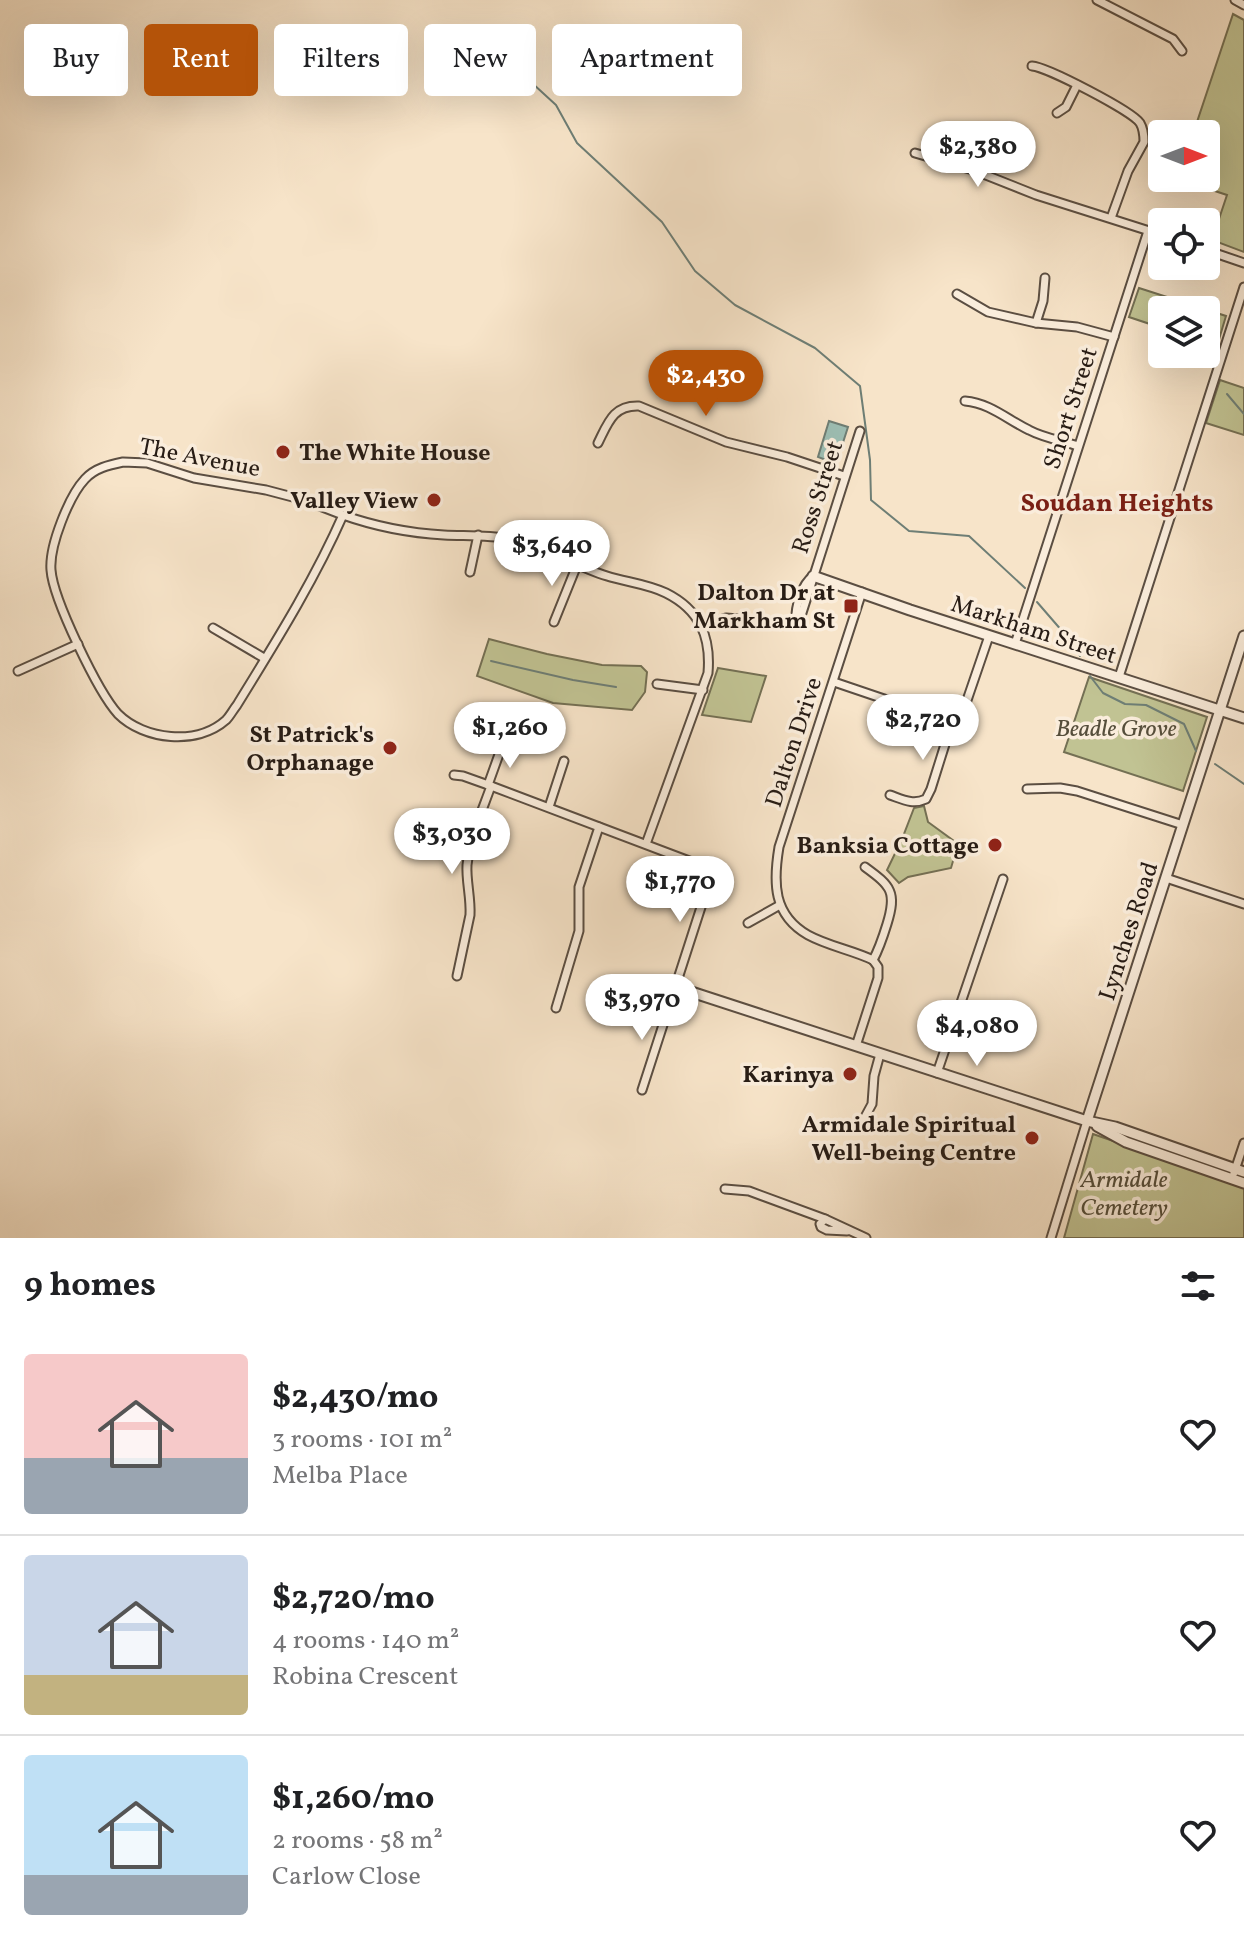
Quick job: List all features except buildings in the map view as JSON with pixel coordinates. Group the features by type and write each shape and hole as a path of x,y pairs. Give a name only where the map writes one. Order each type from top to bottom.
{"street":[{"path":"1097,0 1173,39 1182,51"},
{"path":"1119,11 1125,0"},
{"path":"1235,0 1244,5"},
{"path":"1032,66 1043,67 1077,85 1132,115 1140,124 1144,142 1128,171 1111,218"},
{"path":"1057,113 1066,107 1077,85"},
{"path":"915,153 1148,231"},
{"name":"Short Street","path":"1015,644 1148,231"},
{"path":"1220,255 1244,263"},
{"path":"1036,323 1043,301 1045,278"},
{"path":"1119,677 1244,287"},
{"path":"957,294 988,312 1036,323 1077,327 1114,337"},
{"path":"965,401 976,401 1030,431 1078,446"},
{"path":"598,443 615,413 625,407 639,406 726,442 787,457 844,476"},
{"name":"Ross Street","path":"702,626 726,618 794,621 801,616 860,431"},
{"name":"The Avenue","path":"343,515 299,602 225,720 206,731 186,736 167,736 149,733 119,714 107,699 78,644 54,586 51,568 52,553 71,500 86,478 103,466 123,462 147,463 194,478 266,490 304,500 372,525 406,532 478,535 545,548 577,565 664,592 681,602 702,626"},
{"path":"470,572 478,535"},
{"path":"554,622 577,565"},
{"name":"Markham Street","path":"813,576 1244,718"},
{"name":"Dalton Drive","path":"780,905 775,870 779,847 862,592"},
{"path":"646,844 708,673 709,658 702,626"},
{"path":"213,628 264,658"},
{"path":"890,795 918,803 926,799 952,722 964,709 989,636"},
{"name":"Lynches Road","path":"1051,1238 1244,636"},
{"path":"18,671 78,644"},
{"path":"834,682 952,722"},
{"path":"657,684 703,690"},
{"path":"457,976 470,915 467,873 470,849 502,746"},
{"path":"549,807 564,761"},
{"path":"454,775 490,785 713,870 642,1090"},
{"path":"1027,789 1077,791 1183,825"},
{"path":"556,1008 579,931 579,887 599,827"},
{"path":"865,867 887,886 893,906 873,960"},
{"path":"1166,878 1244,904"},
{"path":"937,1073 1003,879"},
{"path":"748,923 780,905 792,923 809,935 873,960 878,967 878,978 856,1046"},
{"path":"676,987 1087,1121 1115,1127 1237,1173 1244,1183"},
{"path":"859,1128 872,1104 874,1076 880,1054"},
{"path":"1237,1173 1244,1143"},
{"path":"725,1189 749,1191 825,1219 820,1224 822,1229 847,1231 866,1238"}],"green space":[{"path":"1233,14 1244,20 1244,252 1220,243 1220,216 1227,195 1218,192 1220,120 1198,120"},
{"path":"1139,288 1164,296 1148,296 1148,323 1129,317"},
{"path":"1220,314 1226,316 1220,336"},
{"path":"1220,380 1244,388 1244,435 1206,423"},
{"path":"489,639 602,665 641,666 647,672 645,692 632,710 553,703 477,676"},
{"path":"718,668 766,676 751,722 702,715"},
{"name":"Beadle Grove","path":"1089,677 1207,717 1183,791 1064,752"},
{"path":"924,806 928,822 958,844 951,868 908,877 899,883 887,870 914,808"},
{"name":"Armidale Cemetery","path":"1093,1134 1244,1186 1244,1238 1064,1238"}],"water":[{"path":"829,421 848,427 837,461 831,462 818,457"}],"waterway":[{"path":"536,87 556,105 577,143 662,222 695,271 735,305 815,348 860,386 870,460 871,500 909,531 969,536 1025,588"},
{"path":"1227,394 1244,414"},
{"path":"1037,602 1080,656"},
{"path":"491,661 616,687"},
{"path":"1090,676 1103,693 1125,704 1146,705 1184,724 1196,751"},
{"path":"1215,764 1244,784"}],"place":[{"name":"The White House","path":"283,452"},
{"name":"Valley View","path":"434,500"},
{"name":"Dalton Dr at Markham St","path":"851,606"},
{"name":"St Patrick's Orphanage","path":"390,748"},
{"name":"Banksia Cottage","path":"995,845"},
{"name":"Karinya","path":"850,1074"},
{"name":"Armidale Spiritual Well-being Centre","path":"1032,1138"}],"district":[{"name":"Soudan Heights","path":"1117,502"}]}
